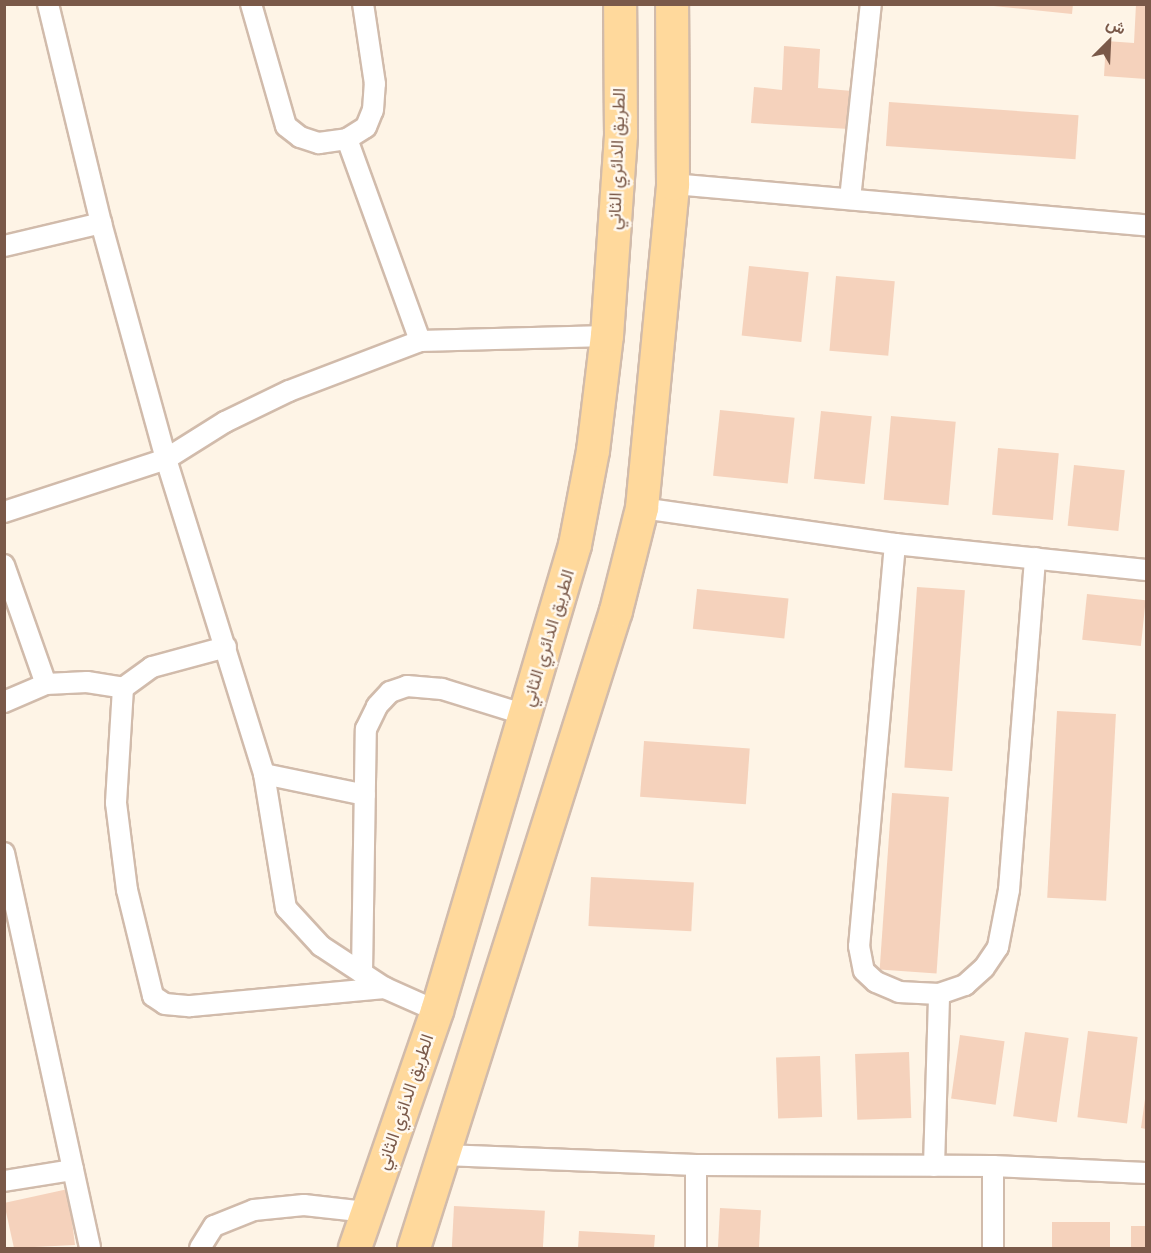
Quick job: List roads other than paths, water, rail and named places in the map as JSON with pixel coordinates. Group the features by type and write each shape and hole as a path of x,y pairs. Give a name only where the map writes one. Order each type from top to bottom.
{"main road":[{"name":"الطريق الدائري الثاني","path":"356,1248 366,1212 437,1011 575,544 593,451 607,336 621,135 620,4"},
{"path":"414,1248 609,634 642,508 673,184 672,4"}],"street":[{"path":"48,4 101,223 166,459 264,774 286,908 321,946 385,988 437,1011"},
{"path":"251,4 286,126 300,137 319,143 347,140 366,127 374,110 375,84 363,4"},
{"path":"850,199 870,4"},
{"path":"347,140 420,341"},
{"path":"673,184 1146,225"},
{"path":"4,246 101,223"},
{"path":"4,512 166,459 225,422 289,391 420,341 607,336"},
{"path":"642,508 894,544 1146,570"},
{"path":"894,544 859,946 864,971 876,982 899,992 939,994 965,985 984,968 998,947 1009,890 1035,558"},
{"path":"4,565 46,684"},
{"path":"4,702 46,684 87,682 123,688 152,668 226,647"},
{"path":"362,973 366,729 377,706 390,692 407,686 442,689 526,715"},
{"path":"123,688 116,803 127,890 153,996 165,1004 190,1006 385,988"},
{"path":"264,774 365,795"},
{"path":"4,853 90,1248"},
{"path":"934,1166 939,994"},
{"path":"444,1155 696,1164 993,1166 1146,1173"},
{"path":"696,1164 696,1248"},
{"path":"993,1166 993,1248"},
{"path":"4,1181 73,1170"},
{"path":"200,1248 214,1226 254,1210 304,1204 366,1212"}]}
